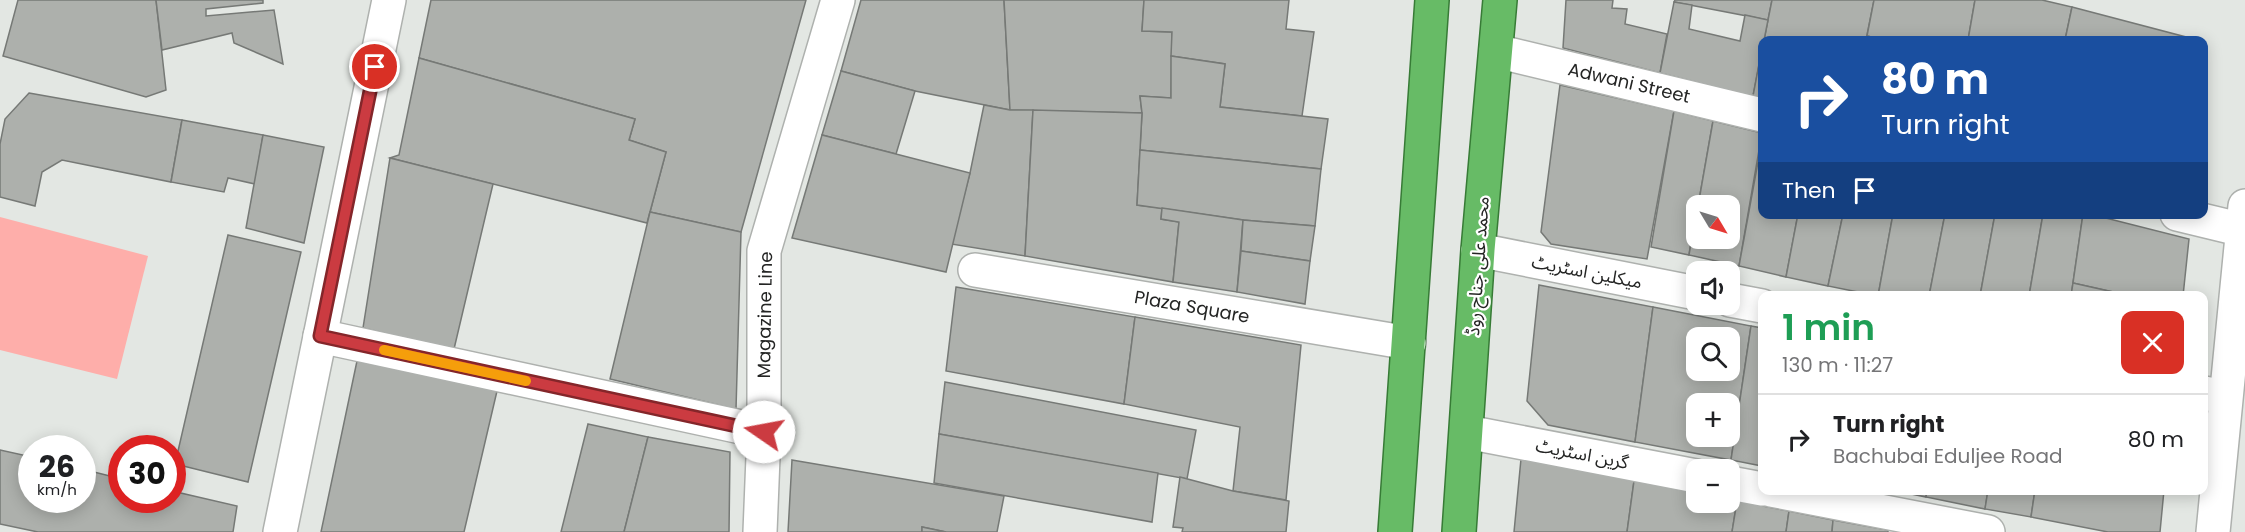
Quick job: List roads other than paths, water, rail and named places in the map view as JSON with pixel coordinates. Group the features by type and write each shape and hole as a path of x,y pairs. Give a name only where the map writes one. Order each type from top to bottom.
{"highway":[{"path":"1395,532 1432,0"},
{"name":"محمد علی جناح روڈ","path":"1459,532 1478,250 1500,0"}],"street":[{"path":"280,532 389,0"},
{"name":"Magazine Line","path":"760,532 764,432 764,250 838,0"},
{"name":"Adwani Street","path":"1496,51 1758,114"},
{"path":"2208,216 2244,218 2214,395 2213,532"},
{"name":"میکلین اسٹریٹ","path":"1478,250 1686,291"},
{"name":"Plaza Square","path":"975,270 1409,343"},
{"path":"1740,302 1758,305"},
{"path":"320,336 764,432"},
{"name":"گرین اسٹریٹ","path":"1467,432 1686,474"},
{"path":"1740,485 1758,488"},
{"path":"1797,495 1988,532"}]}
